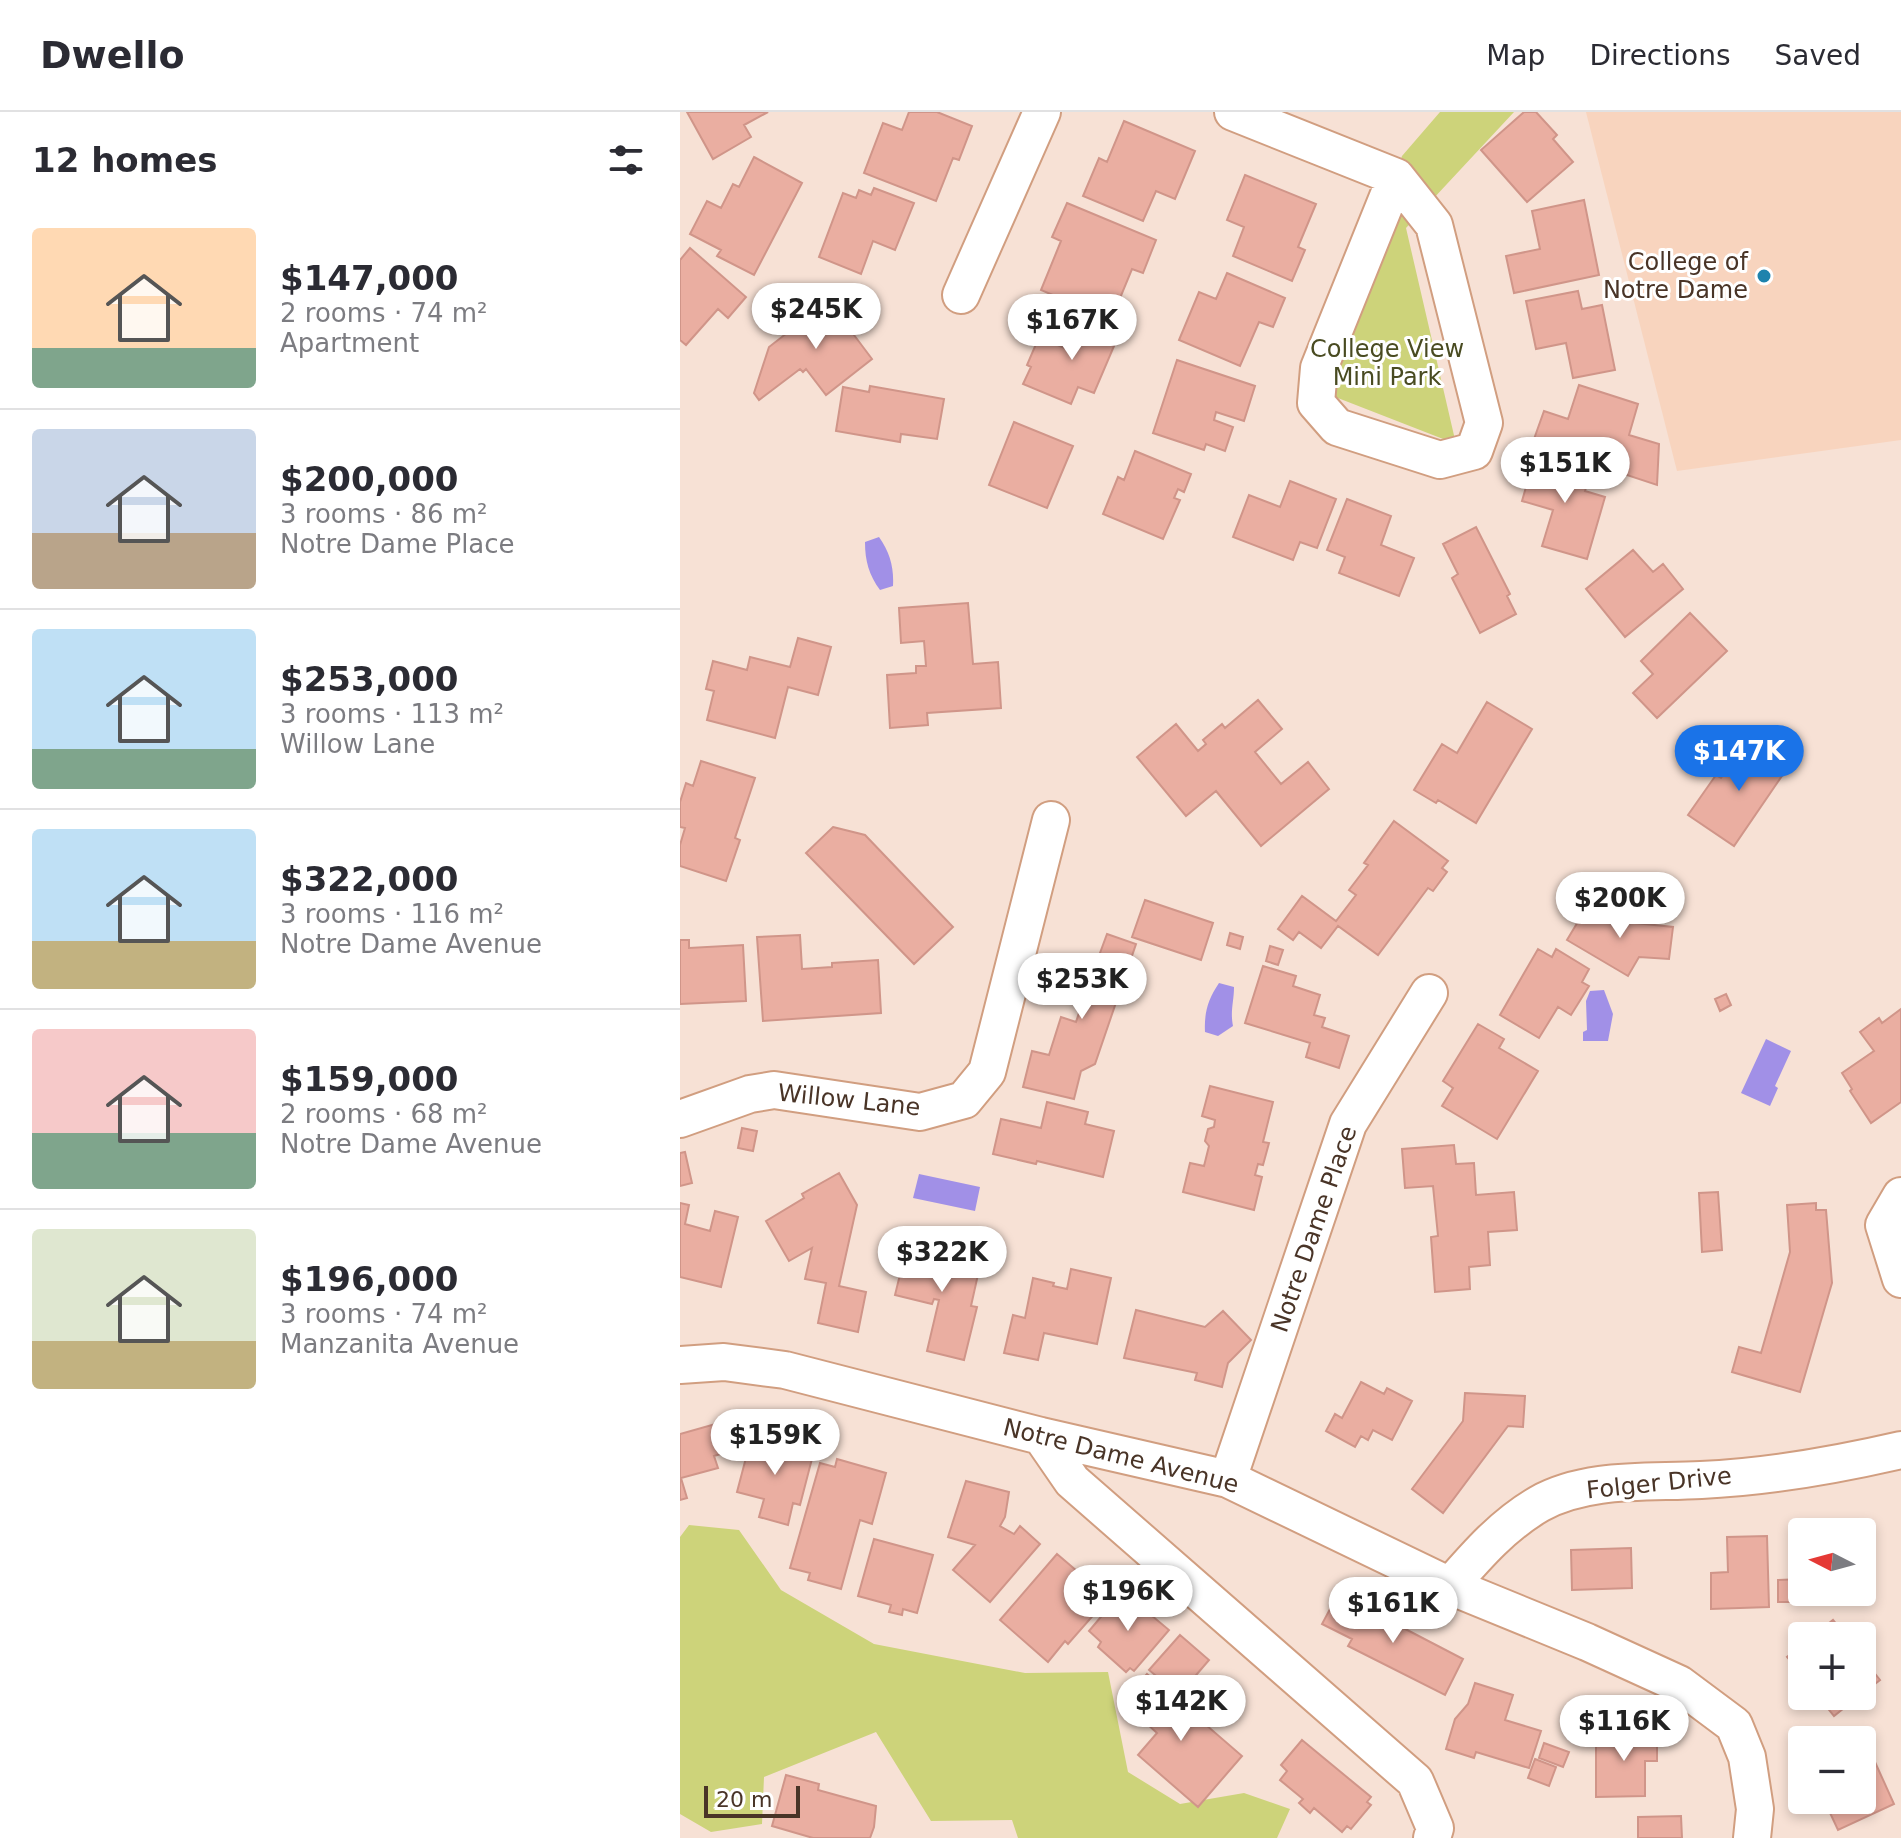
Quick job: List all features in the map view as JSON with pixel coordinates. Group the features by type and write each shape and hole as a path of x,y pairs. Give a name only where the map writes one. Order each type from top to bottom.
{"street":[{"path":"961,295 1042,112"},
{"path":"1233,112 1396,177 1434,225 1484,423 1474,451 1440,460 1337,427 1316,403 1319,368 1396,177"},
{"name":"Willow Lane","path":"680,1119 750,1094 774,1090 920,1112 964,1100 987,1072 1051,820"},
{"name":"Notre Dame Place","path":"1228,1479 1348,1124 1429,993"},
{"path":"1901,1196 1884,1225 1901,1279"},
{"name":"Notre Dame Avenue","path":"680,1365 724,1362 785,1370 1041,1436 1228,1479 1450,1586 1587,1642 1679,1684 1734,1725 1747,1757 1755,1809 1752,1838"},
{"path":"1041,1436 1072,1481 1415,1781 1435,1828 1432,1838"},
{"name":"Folger Drive","path":"1450,1586 1493,1537 1541,1503 1590,1486 1655,1479 1717,1478 1825,1465 1901,1450"}],"shaded area":[{"name":"College of Notre Dame","path":"1586,112 1901,112 1901,440 1677,471"},
{"path":"879,537 890,560 893,579 893,586 880,590 868,568 865,542"},
{"path":"1219,983 1234,987 1233,1026 1218,1036 1205,1032 1205,1025 1208,1006"},
{"path":"1604,990 1613,1014 1608,1041 1583,1041 1583,1032 1587,1030 1586,1001 1590,991"},
{"path":"1766,1039 1791,1051 1775,1086 1778,1088 1770,1106 1741,1093"},
{"path":"919,1174 980,1187 975,1211 913,1198"}],"green space":[{"name":"College View Mini Park","path":"1440,112 1514,112 1406,228 1456,444 1325,393 1402,156"},
{"path":"689,1525 739,1530 781,1590 874,1644 1025,1673 1108,1672 1128,1772 1180,1804 1244,1793 1290,1809 1277,1838 1018,1838 1012,1820 931,1821 876,1732 764,1777 762,1824 711,1832 680,1814 680,1537"}],"building":[{"path":"687,112 768,112 744,125 751,137 713,159"},
{"path":"909,112 937,112 972,126 959,160 953,158 936,201 864,173 883,123 902,130"},
{"path":"1524,112 1536,112 1557,135 1553,139 1573,162 1527,202 1481,150"},
{"path":"1124,121 1195,151 1175,199 1156,191 1143,221 1083,196 1099,158 1107,162"},
{"path":"754,157 802,183 754,275 717,256 721,250 690,234 707,201 721,208 733,184 739,187"},
{"path":"1245,175 1316,204 1298,247 1305,250 1292,281 1233,256 1244,227 1227,220"},
{"path":"874,188 914,203 895,250 873,241 861,274 819,257 843,193 856,198 859,190 871,195"},
{"path":"1584,200 1599,275 1514,293 1506,256 1540,249 1532,211"},
{"path":"1067,203 1156,240 1143,273 1132,269 1111,320 1041,290 1061,241 1052,237"},
{"path":"690,248 746,297 728,318 718,309 686,345 680,340 680,260"},
{"path":"1227,273 1285,298 1273,327 1259,322 1240,366 1179,340 1199,292 1216,299"},
{"path":"1578,291 1582,309 1602,305 1615,370 1573,378 1566,343 1536,349 1526,301"},
{"path":"836,295 859,325 851,331 872,359 826,395 806,369 803,372 800,369 759,400 754,393 769,347"},
{"path":"1083,317 1120,332 1094,393 1078,387 1071,404 1023,384 1039,337 1069,350"},
{"path":"1177,360 1255,386 1244,421 1216,412 1214,420 1233,427 1225,451 1206,444 1204,450 1153,433"},
{"path":"1579,385 1638,404 1629,435 1659,444 1657,485 1557,452 1559,447 1534,439 1544,411 1568,419"},
{"path":"870,386 944,399 937,439 901,434 900,442 836,431 843,387 869,392"},
{"path":"1014,422 1073,446 1047,508 989,485"},
{"path":"1135,451 1191,474 1184,492 1178,489 1174,498 1180,500 1163,539 1103,514 1118,477 1124,480"},
{"path":"1535,456 1591,472 1585,491 1605,497 1587,559 1542,546 1553,510 1522,501"},
{"path":"1290,481 1336,499 1317,548 1300,542 1293,560 1233,537 1249,495 1280,507"},
{"path":"1347,499 1391,516 1381,545 1414,558 1399,596 1339,573 1345,557 1327,550"},
{"path":"1476,527 1510,594 1507,596 1516,614 1480,633 1452,578 1458,574 1443,544"},
{"path":"1633,550 1653,572 1663,564 1683,589 1625,637 1586,589"},
{"path":"968,603 973,664 998,662 1001,708 927,713 928,725 890,728 887,675 916,673 916,666 926,666 924,641 901,643 899,608"},
{"path":"1690,613 1727,651 1657,718 1633,693 1653,674 1641,661"},
{"path":"798,638 831,647 818,695 788,687 775,738 707,720 714,691 706,689 713,661 747,670 750,657 790,667"},
{"path":"1258,700 1282,729 1255,752 1281,784 1308,762 1329,789 1261,846 1216,791 1186,816 1137,757 1176,724 1198,751 1206,744 1203,740 1222,724 1225,728"},
{"path":"1487,702 1532,729 1476,823 1438,800 1436,803 1414,790 1442,744 1457,753"},
{"path":"1747,739 1788,767 1734,846 1688,815 1716,775 1721,778"},
{"path":"701,761 755,778 735,838 740,840 726,881 680,866 680,845 685,828 680,827 680,802 686,783 693,786"},
{"path":"1394,821 1448,861 1442,868 1447,872 1433,891 1428,888 1378,955 1338,926 1321,948 1299,932 1293,940 1278,929 1302,896 1336,921 1356,895 1349,890 1368,865 1364,863"},
{"path":"833,827 865,835 953,927 914,964 806,853"},
{"path":"1145,900 1213,923 1201,960 1132,937"},
{"path":"1588,905 1616,921 1673,927 1669,959 1639,957 1628,976 1567,940"},
{"path":"1230,933 1243,937 1240,949 1227,945"},
{"path":"1107,934 1136,944 1095,1064 1081,1071 1074,1099 1023,1087 1032,1051 1049,1055 1061,1017 1076,1022 1083,1001 1058,992 1068,964 1093,972"},
{"path":"800,935 802,969 832,967 832,963 878,960 881,1013 763,1021 757,937"},
{"path":"680,940 689,940 689,948 743,945 746,1001 680,1004"},
{"path":"1270,946 1283,950 1278,965 1266,961"},
{"path":"1538,949 1552,957 1556,949 1589,969 1582,982 1589,986 1571,1015 1558,1007 1539,1038 1500,1015"},
{"path":"1263,966 1296,976 1293,986 1320,995 1314,1015 1325,1018 1322,1027 1349,1036 1339,1068 1306,1057 1310,1043 1245,1023"},
{"path":"1726,994 1731,1005 1720,1011 1715,999"},
{"path":"1901,1009 1901,1102 1871,1123 1842,1073 1874,1051 1860,1032 1879,1018 1882,1023"},
{"path":"1478,1024 1504,1039 1499,1048 1538,1071 1497,1139 1442,1106 1453,1088 1443,1081"},
{"path":"1210,1086 1273,1102 1263,1142 1269,1143 1263,1165 1258,1164 1255,1175 1262,1177 1254,1210 1183,1192 1190,1163 1204,1166 1209,1146 1205,1141 1208,1129 1214,1127 1215,1120 1202,1116"},
{"path":"1047,1102 1088,1112 1085,1124 1114,1131 1103,1177 993,1154 1001,1119 1041,1128"},
{"path":"742,1128 757,1131 753,1151 738,1148"},
{"path":"1454,1145 1456,1164 1474,1163 1476,1195 1514,1192 1517,1230 1488,1232 1490,1265 1469,1267 1470,1289 1435,1292 1431,1237 1438,1236 1433,1186 1405,1188 1402,1149"},
{"path":"685,1152 692,1183 680,1186 680,1153"},
{"path":"839,1173 857,1205 839,1286 866,1292 858,1332 818,1323 826,1283 805,1279 812,1248 789,1261 766,1221 804,1198 802,1194"},
{"path":"1718,1192 1722,1250 1702,1252 1699,1193"},
{"path":"680,1203 689,1205 685,1224 710,1231 715,1211 738,1217 721,1287 680,1277"},
{"path":"1816,1203 1816,1210 1826,1210 1832,1283 1800,1392 1732,1372 1739,1347 1761,1353 1790,1252 1787,1205"},
{"path":"908,1242 974,1257 971,1268 979,1270 971,1306 977,1307 964,1360 927,1351 939,1300 934,1299 932,1304 895,1295"},
{"path":"1071,1269 1111,1278 1097,1344 1044,1333 1038,1360 1004,1353 1013,1315 1025,1318 1033,1278 1067,1289"},
{"path":"1136,1310 1205,1327 1223,1311 1251,1340 1228,1363 1222,1387 1195,1380 1197,1373 1124,1358"},
{"path":"1361,1382 1384,1394 1387,1388 1412,1401 1392,1440 1373,1430 1368,1440 1361,1436 1355,1447 1326,1431 1335,1414 1342,1418"},
{"path":"1465,1393 1525,1396 1523,1427 1508,1426 1443,1513 1412,1489 1463,1421"},
{"path":"719,1423 727,1452 714,1456 718,1468 681,1478 687,1498 680,1500 680,1434"},
{"path":"752,1435 814,1451 800,1505 793,1503 788,1525 759,1517 764,1499 737,1492"},
{"path":"837,1459 886,1473 872,1524 860,1520 841,1589 808,1580 810,1573 790,1568 820,1463 835,1467"},
{"path":"966,1481 1009,1492 1005,1517 1000,1526 1014,1534 1020,1526 1040,1544 990,1602 953,1570 975,1545 948,1537"},
{"path":"1767,1536 1769,1607 1711,1609 1711,1573 1728,1572 1727,1537"},
{"path":"874,1539 933,1555 917,1613 903,1609 902,1615 889,1612 891,1605 858,1596"},
{"path":"1631,1548 1632,1588 1572,1590 1571,1550"},
{"path":"1057,1554 1105,1595 1094,1609 1097,1611 1048,1662 1000,1620"},
{"path":"1778,1580 1788,1580 1788,1602 1778,1602"},
{"path":"1122,1592 1135,1603 1138,1599 1147,1607 1145,1610 1169,1630 1134,1671 1130,1668 1126,1672 1098,1647 1101,1642 1089,1631"},
{"path":"1338,1594 1463,1659 1445,1695 1348,1646 1352,1639 1322,1624"},
{"path":"1180,1635 1209,1660 1179,1695 1149,1670"},
{"path":"1147,1674 1242,1756 1198,1807 1138,1755 1157,1733 1123,1702"},
{"path":"1475,1683 1513,1695 1505,1720 1541,1731 1529,1768 1476,1752 1474,1758 1446,1749 1455,1719 1468,1704"},
{"path":"1657,1732 1657,1761 1645,1761 1645,1796 1596,1797 1596,1733"},
{"path":"1302,1740 1371,1797 1367,1802 1371,1805 1351,1829 1347,1826 1342,1832 1314,1808 1310,1813 1299,1803 1303,1799 1280,1780 1287,1771 1281,1765"},
{"path":"1544,1743 1569,1752 1563,1767 1539,1758"},
{"path":"1535,1759 1556,1767 1549,1786 1528,1778"},
{"path":"1876,1764 1894,1804 1876,1812"},
{"path":"786,1775 819,1784 818,1790 876,1806 870,1838 813,1838 772,1826"},
{"path":"1831,1814 1872,1814 1838,1830"},
{"path":"1681,1816 1682,1838 1638,1838 1638,1817"}],"place":[{"name":"College of Notre Dame","path":"1764,276"}]}
